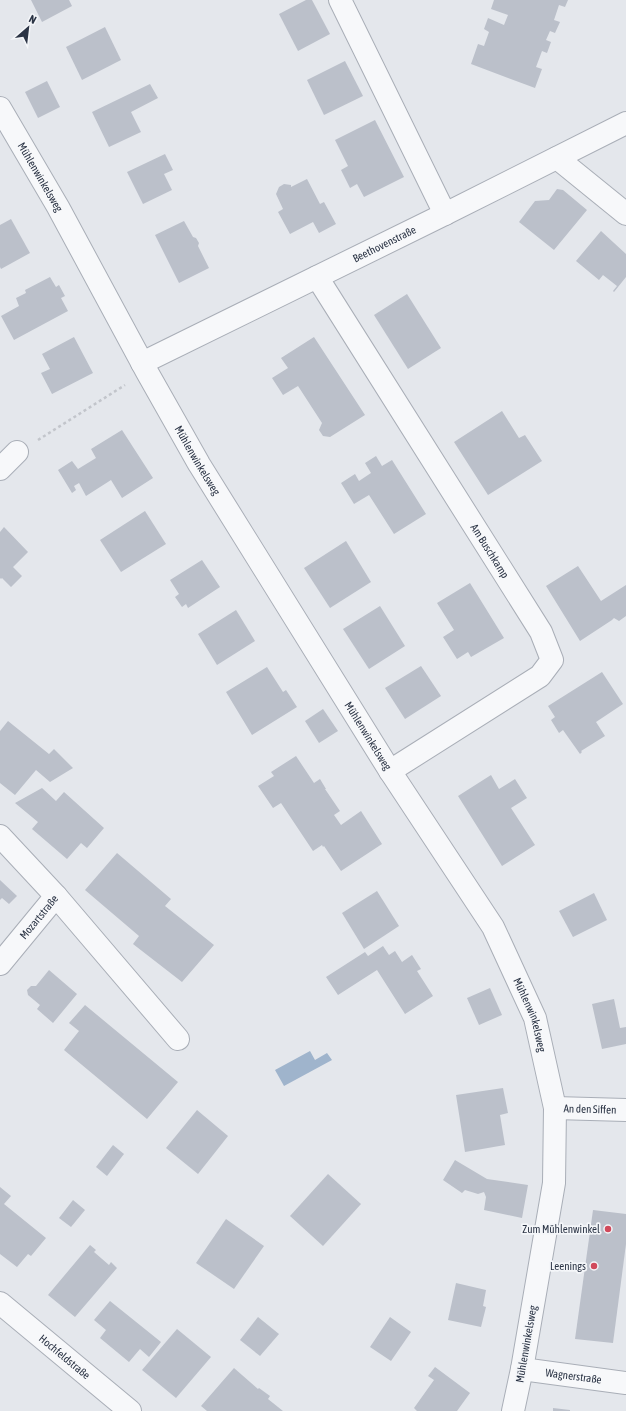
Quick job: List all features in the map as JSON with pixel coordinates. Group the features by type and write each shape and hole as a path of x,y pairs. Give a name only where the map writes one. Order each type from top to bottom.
{"street":[{"path":"340,0 445,214"},
{"name":"Mühlenwinkelsweg","path":"0,108 58,207 144,367 199,464 390,772 493,927 535,1018 555,1108 554,1183 522,1369 513,1411"},
{"name":"Beethovenstraße","path":"144,367 317,277 626,123"},
{"path":"557,158 626,214"},
{"name":"Am Buschkamp","path":"317,277 541,632 552,660 540,676 390,772"},
{"path":"0,469 16,452"},
{"name":"Mozartstraße","path":"0,836 56,896 0,964"},
{"path":"56,896 178,1039"},
{"name":"An den Siffen","path":"555,1108 626,1110"},
{"name":"Hochfeldstraße","path":"0,1303 130,1411"},
{"name":"Wagnerstraße","path":"522,1369 626,1383"}],"path":[{"path":"16,452 27,447 144,367"}],"water":[{"path":"310,1051 315,1060 327,1053 332,1060 284,1086 275,1070"}],"building":[{"path":"31,0 69,0 72,6 42,22"},
{"path":"306,0 312,0 330,34 298,51 279,14"},
{"path":"494,0 568,0 565,7 559,5 554,20 560,22 555,33 550,31 546,40 551,42 547,53 542,51 536,67 542,69 535,88 471,64 478,44 484,46 489,32 484,29 488,18 504,25 508,15 491,9"},
{"path":"105,27 121,60 82,80 66,47"},
{"path":"345,61 363,96 324,115 307,80"},
{"path":"47,81 60,107 38,118 25,92"},
{"path":"150,84 158,98 131,112 141,132 109,147 92,112"},
{"path":"375,120 404,177 364,197 357,184 350,188 341,170 348,166 335,140"},
{"path":"165,154 173,170 164,174 172,190 143,204 127,172"},
{"path":"307,179 320,204 324,202 336,224 319,233 313,222 290,234 278,212 283,209 276,194 279,187 284,184 291,185 291,187"},
{"path":"557,189 563,190 587,210 554,250 519,222 535,201 549,200"},
{"path":"11,219 30,253 1,269 0,225"},
{"path":"184,221 193,237 196,238 199,243 198,246 209,268 179,283 155,235"},
{"path":"601,231 626,254 626,277 614,292 613,291 617,286 603,275 599,280 576,261"},
{"path":"50,277 56,287 59,285 65,296 61,298 68,311 14,340 1,316 19,306 16,298 26,293 25,290"},
{"path":"407,294 441,348 408,369 374,315"},
{"path":"74,337 93,373 52,394 41,373 50,369 42,354"},
{"path":"314,337 365,415 330,437 323,436 319,430 322,423 298,386 283,395 272,378 288,368 281,358"},
{"path":"502,411 519,438 525,435 542,461 488,495 454,442"},
{"path":"122,430 153,478 122,498 111,480 86,496 79,483 74,486 76,490 72,493 58,470 72,461 78,469 96,458 91,449"},
{"path":"376,456 382,466 392,460 426,514 394,534 369,495 354,504 341,483 355,474 359,481 371,473 365,463"},
{"path":"145,511 166,544 121,572 100,540"},
{"path":"4,527 28,552 13,567 22,576 11,587 2,578 0,578 0,532"},
{"path":"346,541 371,582 330,608 304,568"},
{"path":"202,560 220,587 188,608 186,604 182,607 175,597 179,594 170,580"},
{"path":"578,566 601,601 626,585 626,616 619,621 614,618 580,641 546,586"},
{"path":"470,583 504,638 471,657 468,652 457,659 443,637 454,630 437,603"},
{"path":"380,606 405,646 369,669 343,629"},
{"path":"236,610 255,641 217,665 198,634"},
{"path":"421,666 441,696 405,719 385,688"},
{"path":"267,667 283,692 286,690 297,707 252,735 226,692"},
{"path":"602,672 623,704 596,722 605,736 581,751 582,752 580,754 563,730 559,733 551,720 555,717 548,706"},
{"path":"323,709 338,731 319,743 305,721"},
{"path":"8,721 49,754 54,749 73,768 50,782 36,770 15,795 0,783 0,731"},
{"path":"296,756 314,783 320,779 340,811 334,815 341,825 361,811 382,844 341,871 324,846 323,847 322,845 313,851 281,803 273,808 258,786 274,776 271,772"},
{"path":"491,775 499,789 515,779 527,798 511,808 535,845 502,866 458,796"},
{"path":"42,788 56,801 64,792 104,828 87,848 81,843 67,859 32,829 38,822 15,803"},
{"path":"117,853 171,899 165,906 214,945 182,982 133,944 139,936 85,890"},
{"path":"0,880 17,896 9,904 2,898 0,900"},
{"path":"377,891 399,926 364,949 342,913"},
{"path":"594,893 607,920 573,937 559,911"},
{"path":"383,946 389,955 395,951 402,962 412,955 421,969 417,971 433,996 405,1014 377,970 338,995 326,977 365,952 368,956"},
{"path":"49,970 77,994 53,1023 37,1009 40,1005 28,995 27,990 31,986 36,986"},
{"path":"490,988 502,1015 479,1025 467,998"},
{"path":"614,999 620,1028 626,1027 626,1044 602,1049 592,1004"},
{"path":"85,1005 178,1082 147,1119 64,1050 79,1031 69,1023"},
{"path":"503,1088 508,1113 500,1115 505,1145 465,1152 456,1095"},
{"path":"197,1110 228,1136 198,1174 166,1148"},
{"path":"113,1145 124,1154 107,1176 96,1167"},
{"path":"455,1160 487,1179 528,1185 522,1218 484,1210 486,1197 484,1192 478,1194 465,1190 462,1193 443,1180"},
{"path":"328,1174 361,1204 323,1246 290,1216"},
{"path":"0,1187 11,1196 4,1204 46,1238 31,1256 28,1254 17,1267 0,1254"},
{"path":"73,1200 85,1210 71,1227 59,1218"},
{"path":"593,1210 626,1214 626,1244 613,1343 575,1339"},
{"path":"226,1219 264,1246 234,1289 196,1263"},
{"path":"90,1245 96,1250 94,1252 109,1265 111,1262 117,1268 75,1317 48,1295"},
{"path":"456,1283 486,1290 483,1306 486,1307 481,1327 448,1320"},
{"path":"110,1301 161,1342 149,1357 140,1349 129,1362 100,1338 106,1330 94,1320"},
{"path":"258,1317 279,1334 260,1356 240,1340"},
{"path":"390,1317 411,1332 391,1361 370,1347"},
{"path":"177,1329 211,1357 176,1398 142,1370"},
{"path":"435,1367 470,1393 457,1411 417,1411 414,1408 434,1380 428,1376"},
{"path":"234,1368 258,1389 259,1388 270,1396 268,1399 283,1411 207,1411 201,1406"},
{"path":"553,1408 570,1410 570,1411 553,1411"}],"place":[{"name":"Zum Mühlenwinkel","path":"608,1229"},
{"name":"Leenings","path":"594,1266"}]}
